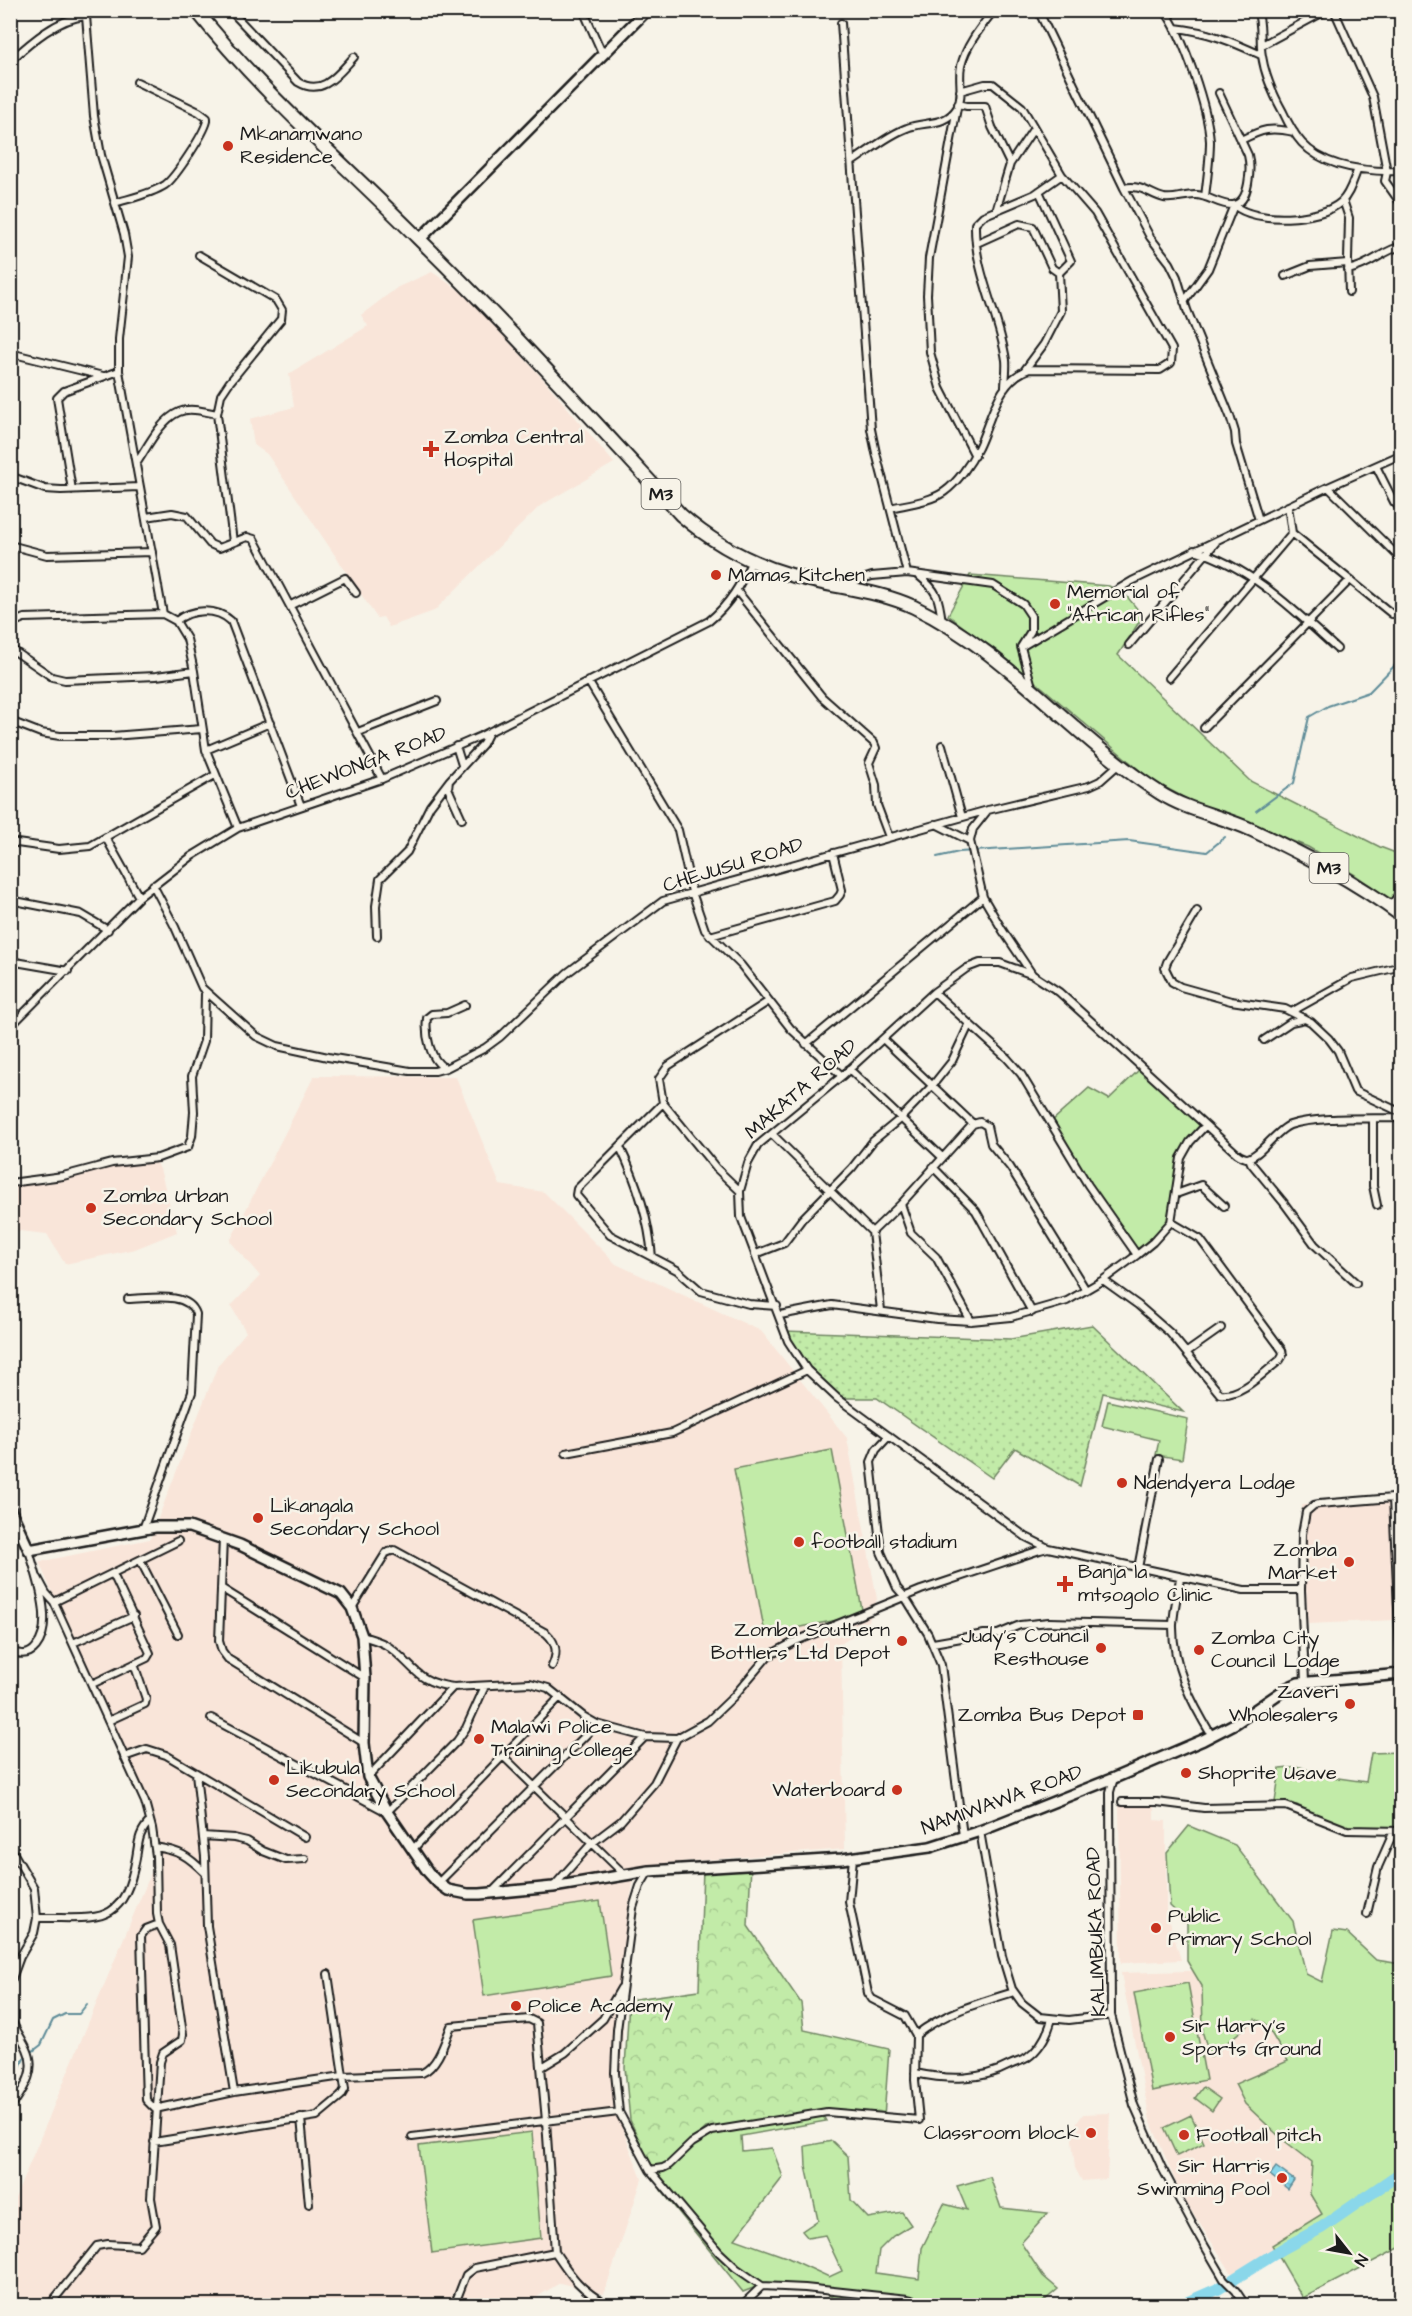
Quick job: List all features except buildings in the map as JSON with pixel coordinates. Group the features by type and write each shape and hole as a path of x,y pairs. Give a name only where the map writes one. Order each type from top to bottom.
{"highway":[{"name":"M3","path":"196,10 247,71 420,239 551,374 681,515 717,543 752,561 792,576 842,585 893,599 942,622 978,646 1118,765 1174,801 1251,830 1288,847 1342,875 1401,916"}],"street":[{"path":"10,61 60,23 86,16 91,10"},
{"path":"230,10 304,86 314,88 328,83 354,57"},
{"path":"583,10 603,55"},
{"path":"420,239 647,10"},
{"path":"975,456 940,387 930,352 927,295 929,258 960,91 961,66 970,43 994,10"},
{"path":"1038,10 1124,188 1150,237 1170,263 1177,277 1184,302 1230,416 1259,520"},
{"path":"1164,10 1175,28 1201,96 1210,139 1205,197"},
{"path":"1257,10 1262,45 1261,55 1274,97 1294,132 1312,151 1331,162 1387,172 1401,171"},
{"path":"1262,45 1327,10"},
{"path":"1334,10 1372,97 1387,172 1385,181 1401,203"},
{"path":"86,16 94,116 128,257 119,339 119,371 163,614"},
{"path":"841,23 871,429 907,573"},
{"path":"1175,28 1217,36 1261,55"},
{"path":"115,203 153,191 169,182 207,122 207,118 199,112 136,82"},
{"path":"960,91 993,84 1022,107 1062,175 1095,213 1172,349 1171,363 1160,370 1030,369 1023,371"},
{"path":"1184,302 1208,268 1234,205 1242,200 1246,193 1251,164 1219,93"},
{"path":"852,162 904,128 932,124 948,117 957,106"},
{"path":"957,106 985,106 992,127 1010,164"},
{"path":"996,211 1010,164 1034,128"},
{"path":"1241,140 1262,129 1275,128 1294,132"},
{"path":"1124,188 1131,186 1144,188 1163,198 1194,195 1205,197 1234,205 1244,213 1253,216 1281,219 1311,214 1336,206 1343,200 1358,168"},
{"path":"1005,389 1006,363 1001,333 982,278 976,221 1039,192 1062,175"},
{"path":"1039,192 1071,261 1059,273"},
{"path":"1343,200 1349,218 1349,292"},
{"path":"890,508 927,500 944,492 952,485 975,456 986,425 1005,389 1023,371 1044,344 1060,311 1062,301 1059,273 1052,268 1032,227 1019,224 977,243"},
{"path":"1285,276 1310,266 1363,267 1388,251 1401,246"},
{"path":"200,255 276,300 282,310 278,325 229,383 222,395 218,414 233,542"},
{"path":"10,353 103,376"},
{"path":"10,362 12,369 10,386"},
{"path":"72,490 57,398 64,391 119,371"},
{"path":"136,465 167,421 179,411 192,410 218,414"},
{"path":"1022,647 1132,581 1401,454"},
{"path":"1376,466 1394,502 1401,510"},
{"path":"10,476 45,489 140,487"},
{"path":"1328,487 1401,560"},
{"path":"1288,506 1292,533 1392,614"},
{"path":"146,517 181,514 187,516 210,544 219,548 249,536 254,539 382,779"},
{"path":"1168,678 1292,533"},
{"path":"1129,645 1219,539"},
{"path":"10,545 47,555 152,552"},
{"path":"1194,550 1223,560 1253,578 1337,649"},
{"name":"CHEWONGA ROAD","path":"10,1027 139,897 192,856 238,828 382,779 489,732 708,621 727,605 752,561"},
{"path":"842,585 872,576 907,573 993,585 1011,595 1023,604 1031,616 1030,631 1022,647 1028,678 1037,694"},
{"path":"918,575 933,587 939,599 942,622"},
{"path":"291,605 345,578 356,593"},
{"path":"1204,728 1349,581"},
{"path":"737,591 822,697 876,746 869,761 876,785 877,805 889,837"},
{"path":"176,621 199,611 220,614 231,621 301,806"},
{"path":"10,624 24,618 163,614 176,621 187,639 206,750 238,828"},
{"path":"10,648 52,676 65,680 156,676 194,671"},
{"path":"588,681 678,830 702,924 710,936 741,965 806,1044 842,1076"},
{"path":"358,732 437,701"},
{"path":"10,721 42,733 60,736 112,736 202,729"},
{"path":"206,750 270,723"},
{"path":"376,936 376,906 380,879 407,852 430,806 462,765 483,744 489,732"},
{"path":"942,745 962,817"},
{"path":"456,746 462,765"},
{"name":"CHEJUSU ROAD","path":"205,993 269,1043 328,1057 420,1072 446,1068 485,1048 500,1037 567,973 657,905 692,892 936,824 1089,786 1100,781 1118,765"},
{"path":"10,842 59,849 90,846 215,775"},
{"path":"449,781 448,788 462,819"},
{"path":"988,810 973,829 970,841 983,897 1033,975"},
{"path":"936,824 970,841"},
{"path":"106,838 139,897"},
{"path":"710,936 835,901 842,890 832,853"},
{"path":"10,1184 63,1176 111,1163 158,1158 188,1148 192,1136 194,1112 192,1076 204,1041 205,993 153,885"},
{"path":"1390,907 1401,890"},
{"path":"806,1044 983,897"},
{"path":"10,900 81,914 108,930"},
{"path":"1197,911 1167,962 1166,969 1172,982 1190,990 1231,1001 1294,1012 1316,1025 1338,1051 1356,1091 1401,1113"},
{"path":"10,961 68,971"},
{"name":"MAKATA ROAD","path":"1249,1158 1234,1151 1059,992 1033,975 1000,963 980,963 967,968 934,992 842,1076 753,1151 740,1191 741,1216 777,1306 788,1341 807,1370 837,1398 1026,1537 1048,1548 1180,1578 1244,1590 1301,1590"},
{"path":"1294,1012 1352,978 1401,966"},
{"path":"934,992 1007,1058 1021,1074 1088,1185 1137,1255"},
{"path":"740,1191 716,1168 663,1103 659,1079 668,1066 769,1001"},
{"path":"446,1068 435,1060 432,1053 427,1018 432,1014 447,1013 465,1005"},
{"path":"1293,1021 1294,1012"},
{"path":"1264,1040 1293,1021 1306,1019"},
{"path":"756,1254 784,1243 802,1219 852,1168 873,1141 901,1118 932,1086 952,1061 969,1025"},
{"path":"883,1039 973,1124"},
{"path":"849,1069 942,1156"},
{"path":"663,1103 577,1189 576,1196 610,1235 677,1270 701,1291 749,1304 777,1306"},
{"path":"1356,1283 1315,1245 1249,1158 1290,1125 1311,1121 1401,1118"},
{"path":"1373,1119 1373,1186 1377,1204"},
{"path":"872,1232 901,1204 973,1124 980,1122 987,1126 990,1144 1010,1167 1086,1290"},
{"path":"780,1315 832,1305 937,1319 971,1321 1032,1312 1067,1301 1103,1280 1137,1255 1153,1242 1171,1222 1181,1158 1185,1149 1206,1126"},
{"path":"772,1134 872,1232 881,1310"},
{"path":"620,1147 634,1180 651,1238 652,1257"},
{"path":"933,1167 976,1211 1032,1312"},
{"path":"1176,1194 1201,1185 1224,1206"},
{"path":"901,1204 911,1233 936,1257 971,1321"},
{"path":"1103,1280 1149,1314 1186,1352 1220,1394 1228,1395 1239,1390 1280,1360 1283,1355 1282,1350 1200,1239 1171,1222"},
{"path":"128,1299 180,1299 193,1306 196,1314 192,1392 143,1529"},
{"path":"1186,1352 1221,1328"},
{"path":"566,1454 672,1433 807,1370"},
{"path":"889,1436 876,1450 871,1462 882,1552 897,1588 905,1596 938,1654 943,1674 963,1836"},
{"path":"1138,1568 1159,1459"},
{"path":"1305,1681 1301,1590 1304,1518 1309,1509 1319,1504 1393,1498 1401,1674"},
{"path":"10,1509 29,1550 38,1578 54,1602 145,1802 155,1847 159,1924 170,1945 183,2034 178,2044 160,2057 151,2198 156,2226 139,2246 108,2244 94,2248 52,2302 40,2306"},
{"path":"29,1550 155,1527 189,1527 223,1538 341,1594 352,1608 362,1636 365,1678 364,1743 368,1776 387,1812 412,1850 438,1883 597,1724"},
{"path":"223,1538 219,1641 222,1651 228,1659 364,1743"},
{"path":"54,1602 178,1541"},
{"path":"362,1636 389,1647 415,1673 441,1685 453,1687 530,1683 548,1688 583,1716 597,1724 645,1737 678,1738 708,1721 733,1697 768,1656 796,1641 905,1596 1048,1548"},
{"path":"352,1608 386,1553 394,1550 546,1633 553,1639 556,1646 552,1666"},
{"path":"140,1560 178,1634"},
{"path":"92,1684 147,1658 150,1653 112,1574"},
{"path":"10,1651 24,1655 33,1651 41,1642 44,1630 38,1578"},
{"path":"1180,1578 1173,1625 1177,1656 1185,1686 1212,1736"},
{"path":"221,1588 365,1678"},
{"path":"73,1643 134,1616"},
{"path":"933,1643 984,1634 998,1634 1020,1625 1049,1622 1173,1625"},
{"path":"108,1721 145,1704 146,1699 134,1664"},
{"name":"NAMIWAWA ROAD","path":"438,1883 448,1890 474,1894 553,1887 649,1871 853,1858 930,1847 980,1831 1114,1779 1212,1736 1236,1723 1287,1688 1305,1681 1401,1674"},
{"path":"387,1812 458,1742 485,1686"},
{"path":"368,1776 453,1687"},
{"path":"412,1850 560,1697"},
{"path":"211,1718 387,1812"},
{"path":"492,1892 645,1737"},
{"path":"553,1887 592,1843 621,1821 654,1783 678,1738"},
{"path":"124,1757 147,1749 154,1750 305,1838"},
{"path":"503,1756 626,1876"},
{"path":"196,1773 206,1873 207,1926 234,2092"},
{"name":"KALIMBUKA ROAD","path":"1114,1779 1110,1792 1112,2015 1134,2105 1161,2166 1224,2279 1246,2306"},
{"path":"1122,1802 1157,1802 1204,1808 1286,1806 1347,1830 1398,1831 1378,1867 1367,1914"},
{"path":"36,1918 93,1917 110,1913 117,1908 124,1899 133,1877 139,1833 150,1821"},
{"path":"980,1831 1002,1956 1014,1992 1022,2004 1035,2014 1052,2019 1112,2015"},
{"path":"203,1836 247,1841 263,1851 286,1860 305,1859"},
{"path":"155,1847 178,1851 191,1858 206,1873"},
{"path":"10,1984 20,1957 34,1933 36,1918 34,1888 11,1848"},
{"path":"650,2170 669,2165 692,2143 712,2131 827,2112 919,2120 915,2073 916,2035 905,2016 872,1999 868,1993 849,1902 853,1858"},
{"path":"649,1871 640,1886 633,1908 615,2057 619,2112 650,2170 719,2252 742,2273 762,2286 805,2288 871,2297 908,2299 935,2306"},
{"path":"155,2109 146,2100 141,1936 146,1929 159,1924"},
{"path":"154,2142 317,2116 341,2096 345,2089 328,1974"},
{"path":"542,2067 565,2053 603,2019 624,1982"},
{"path":"916,2035 926,2027 966,2009 1014,1992"},
{"path":"10,2109 24,2089 31,2072 28,2052 11,2018"},
{"path":"155,2109 234,2092 343,2076 422,2073 429,2069 438,2055 451,2026 529,2019 537,2023 539,2029 555,2252 586,2293 609,2306"},
{"path":"915,2073 956,2079 984,2077 1000,2071 1028,2057 1038,2049 1052,2019"},
{"path":"412,2137 619,2112"},
{"path":"301,2118 309,2204"},
{"path":"454,2306 466,2275 475,2268 555,2252"},
{"path":"741,2306 762,2286"}],"shaded area":[{"name":"Zomba Central Hospital","path":"432,272 463,293 482,312 544,380 614,463 540,506 434,611 389,627 383,617 377,618 267,454 254,445 250,419 294,407 289,374 368,326 361,315 398,287"},
{"name":"Malawi Police Training College","path":"314,1076 456,1077 500,1185 544,1192 616,1264 761,1331 847,1438 877,1599 867,1626 841,1644 845,1849 667,1863 634,1879 628,1911 621,2077 622,2128 642,2179 604,2294 560,2283 522,2306 11,2306 11,2208 151,1873 157,1834 39,1562 150,1539 218,1365 246,1332 231,1306 260,1276 230,1241"},
{"name":"Zomba Urban Secondary School","path":"157,1163 177,1232 135,1249 65,1264 47,1234 11,1230 11,1186 56,1182 116,1166"},
{"name":"Zomba Market","path":"1391,1498 1396,1620 1308,1624 1302,1504"},
{"path":"1119,1806 1154,1806 1154,1820 1166,1821 1166,1909 1181,1960 1121,1963"},
{"path":"1247,1972 1370,2190 1233,2275 1181,2195 1150,2120 1121,1973"},
{"path":"1110,2113 1107,2179 1082,2181 1075,2168 1071,2131 1083,2114"}],"green space":[{"path":"970,575 1109,586 1125,594 1143,616 1118,655 1250,781 1380,847 1401,855 1401,907 1355,875 1308,847 1200,806 1151,780 1043,688 948,615"},
{"path":"1142,1067 1205,1126 1185,1149 1171,1222 1137,1255 1051,1122 1089,1088 1109,1099"},
{"path":"1092,1325 1183,1412 1103,1393 1080,1486 1015,1448 992,1478 877,1398 837,1398 807,1370 785,1331 1011,1339"},
{"path":"1108,1401 1188,1419 1182,1459 1156,1455 1159,1440 1102,1426"},
{"name":"football stadium","path":"832,1450 863,1615 765,1634 734,1469"},
{"path":"1401,1752 1401,1832 1346,1832 1297,1805 1275,1802 1280,1769 1301,1767 1324,1776 1366,1782 1371,1753"},
{"path":"1189,1826 1235,1845 1293,1921 1306,1974 1322,1982 1333,1931 1347,1933 1376,1960 1401,1964 1402,2035 1398,2088 1402,2088 1401,2247 1303,2298 1272,2245 1322,2214 1310,2194 1312,2162 1282,2139 1245,2104 1235,2084 1288,2061 1265,2023 1255,2019 1210,2057 1203,2034 1202,1986 1187,1961 1187,1922 1170,1906 1167,1853"},
{"path":"751,1865 748,1926 801,2003 804,2030 889,2049 884,2117 820,2111 773,2120 652,2169 630,2120 625,2068 629,2000 699,1990 703,1868"},
{"path":"600,1901 611,1976 484,1996 473,1920"},
{"name":"Sir Harry's Sports Ground","path":"1188,1983 1206,2080 1152,2091 1134,1993"},
{"path":"1203,2087 1220,2099 1212,2111 1195,2098"},
{"path":"820,2111 826,2121 741,2136 742,2151 772,2148 783,2177 735,2239 786,2257 829,2277 842,2271 825,2235 808,2238 802,2231 818,2220 806,2166 805,2146 832,2141 848,2156 851,2200 868,2218 902,2212 911,2225 893,2236 879,2250 876,2273 919,2279 922,2248 944,2204 967,2210 957,2186 990,2177 1001,2208 1048,2213 1021,2243 1043,2276 1058,2289 1038,2306 850,2306 823,2293 761,2285 743,2292 661,2190 652,2169 670,2162 706,2128 773,2120"},
{"name":"Football pitch","path":"1191,2115 1204,2143 1177,2156 1164,2128"},
{"path":"532,2132 541,2238 432,2253 419,2146"}],"water":[{"name":"Sir Harris Swimming Pool","path":"1276,2167 1294,2180 1288,2189 1270,2175"}],"waterway":[{"path":"1256,811 1294,783 1309,717 1328,706 1369,692 1402,658"},
{"path":"937,857 959,852 1129,841 1207,852 1225,837"},
{"path":"10,2089 24,2058 41,2045 53,2020 65,2014 79,2014 87,2004"},
{"path":"1179,2306 1218,2289 1321,2228 1402,2172"}],"place":[{"name":"Mkanamwano Residence","path":"228,146"},
{"name":"Zomba Central Hospital","path":"431,449"},
{"name":"Mamas Kitchen","path":"716,575"},
{"name":"Memorial of \"African Rifles\"","path":"1055,604"},
{"name":"Zomba Urban Secondary School","path":"91,1208"},
{"name":"Ndendyera Lodge","path":"1122,1483"},
{"name":"Likangala Secondary School","path":"258,1518"},
{"name":"football stadium","path":"799,1542"},
{"name":"Zomba Market","path":"1349,1562"},
{"name":"Banja la mtsogolo Clinic","path":"1065,1584"},
{"name":"Zomba Southern Bottlers Ltd Depot","path":"902,1641"},
{"name":"Judy's Council Resthouse","path":"1101,1648"},
{"name":"Zomba City Council Lodge","path":"1199,1650"},
{"name":"Zaveri Wholesalers","path":"1350,1704"},
{"name":"Zomba Bus Depot","path":"1138,1715"},
{"name":"Malawi Police Training College","path":"479,1739"},
{"name":"Shoprite Usave","path":"1186,1773"},
{"name":"Likubula Secondary School","path":"274,1780"},
{"name":"Waterboard","path":"897,1790"},
{"name":"Public Primary School","path":"1156,1928"},
{"name":"Police Academy","path":"516,2006"},
{"name":"Sir Harry's Sports Ground","path":"1170,2037"},
{"name":"Classroom block","path":"1091,2133"},
{"name":"Football pitch","path":"1184,2135"},
{"name":"Sir Harris Swimming Pool","path":"1282,2178"}]}
